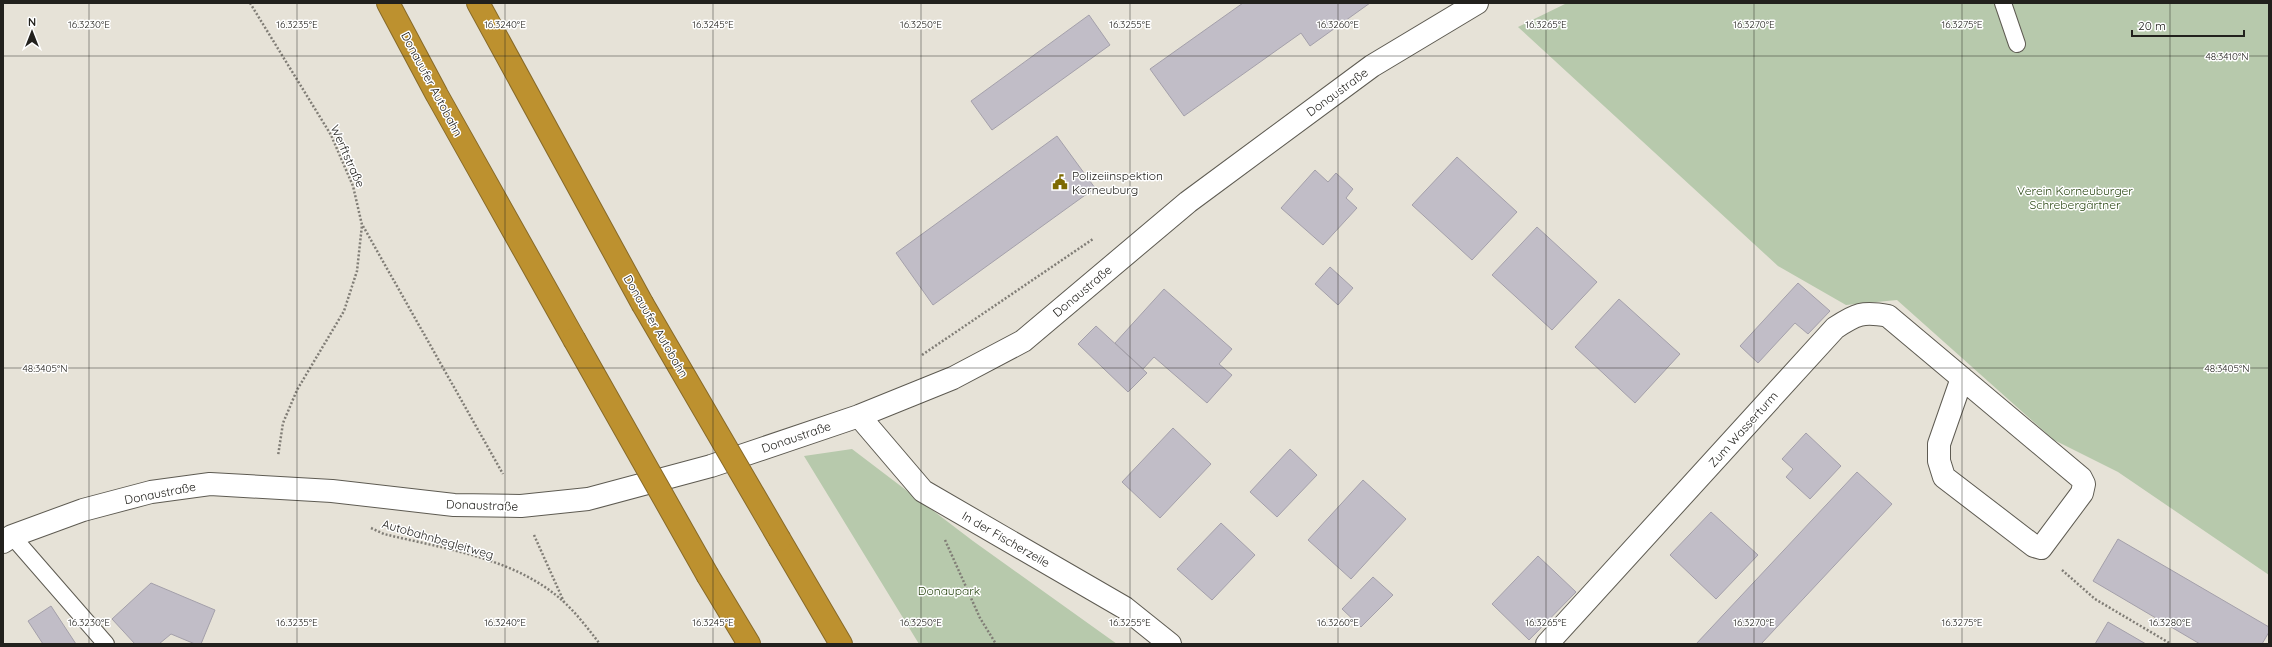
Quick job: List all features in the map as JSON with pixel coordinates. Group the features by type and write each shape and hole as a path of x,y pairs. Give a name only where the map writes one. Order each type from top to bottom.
{"highway":[{"name":"Donauufer Autobahn","path":"388,3 437,95 574,340 708,576 749,644"},
{"name":"Donauufer Autobahn","path":"478,3 642,303 841,644"}],"street":[{"name":"Donaustraße","path":"6,535 83,510 151,492 210,484 274,486 454,505 521,506 588,499 711,466 858,416 953,378 1023,341 1188,202 1372,66 1476,3"},
{"name":"Zum Wasserturm","path":"1547,644 1835,328 1854,315 1875,313 1888,316 2081,478 2084,484 2082,493 2041,548"},
{"path":"1962,378 1940,444 1939,461 1944,477 2034,546 2041,548"},
{"name":"In der Fischerzeile","path":"858,416 923,491 1124,608 1170,644"}],"lane":[{"path":"2003,3 2017,44"},
{"path":"6,535 106,644"}],"path":[{"name":"Werftstraße","path":"250,3 331,135 353,186 362,225 357,271 344,311 297,390 283,423 274,486"},
{"path":"362,225 457,396 521,506 564,602"},
{"path":"923,491 980,618 996,644"},
{"name":"Autobahnbegleitweg","path":"369,528 384,534 477,557 527,577 564,602 600,644"},
{"path":"2041,548 2049,559 2095,599 2171,644"}],"green space":[{"name":"Verein Korneuburger Schrebergärtner","path":"1567,3 2269,3 2269,575 2118,472 2054,440 1897,300 1846,305 1778,266 1518,27"},
{"name":"Donaupark","path":"852,449 973,541 1117,644 919,644 804,456"}],"building":[{"path":"1243,3 1370,3 1310,46 1301,33 1184,116 1150,69"},
{"path":"1089,15 1110,45 992,130 971,101"},
{"path":"1057,136 1095,188 933,305 896,253"},
{"path":"1457,157 1517,212 1472,260 1412,205"},
{"path":"1315,170 1328,182 1336,173 1353,189 1346,198 1357,208 1323,245 1281,208"},
{"path":"1537,227 1597,282 1552,330 1492,275"},
{"path":"1330,267 1353,288 1338,305 1315,284"},
{"path":"1798,283 1830,311 1808,334 1795,323 1758,363 1740,346"},
{"path":"1164,289 1232,349 1219,364 1232,375 1207,403 1154,357 1143,369 1115,343"},
{"path":"1619,299 1680,354 1635,403 1575,347"},
{"path":"1096,326 1147,373 1128,392 1078,344"},
{"path":"1173,428 1211,464 1160,518 1122,482"},
{"path":"1806,433 1841,466 1810,499 1786,477 1793,469 1782,459"},
{"path":"1290,449 1317,475 1277,517 1250,492"},
{"path":"1857,472 1892,504 1761,644 1696,644"},
{"path":"1363,480 1406,519 1351,579 1308,540"},
{"path":"1711,512 1758,555 1716,599 1670,555"},
{"path":"1221,523 1255,555 1212,600 1177,569"},
{"path":"2118,539 2269,627 2269,632 2262,644 2200,644 2093,581"},
{"path":"1538,556 1576,592 1529,640 1492,604"},
{"path":"1373,577 1393,595 1361,627 1342,609"},
{"path":"151,583 215,610 201,644 195,644 171,634 159,644 135,644 112,619"},
{"path":"51,606 76,644 43,644 28,621"},
{"path":"2108,622 2146,644 2095,644"}],"place":[{"name":"Polizeiinspektion Korneuburg","path":"1060,182"}]}
